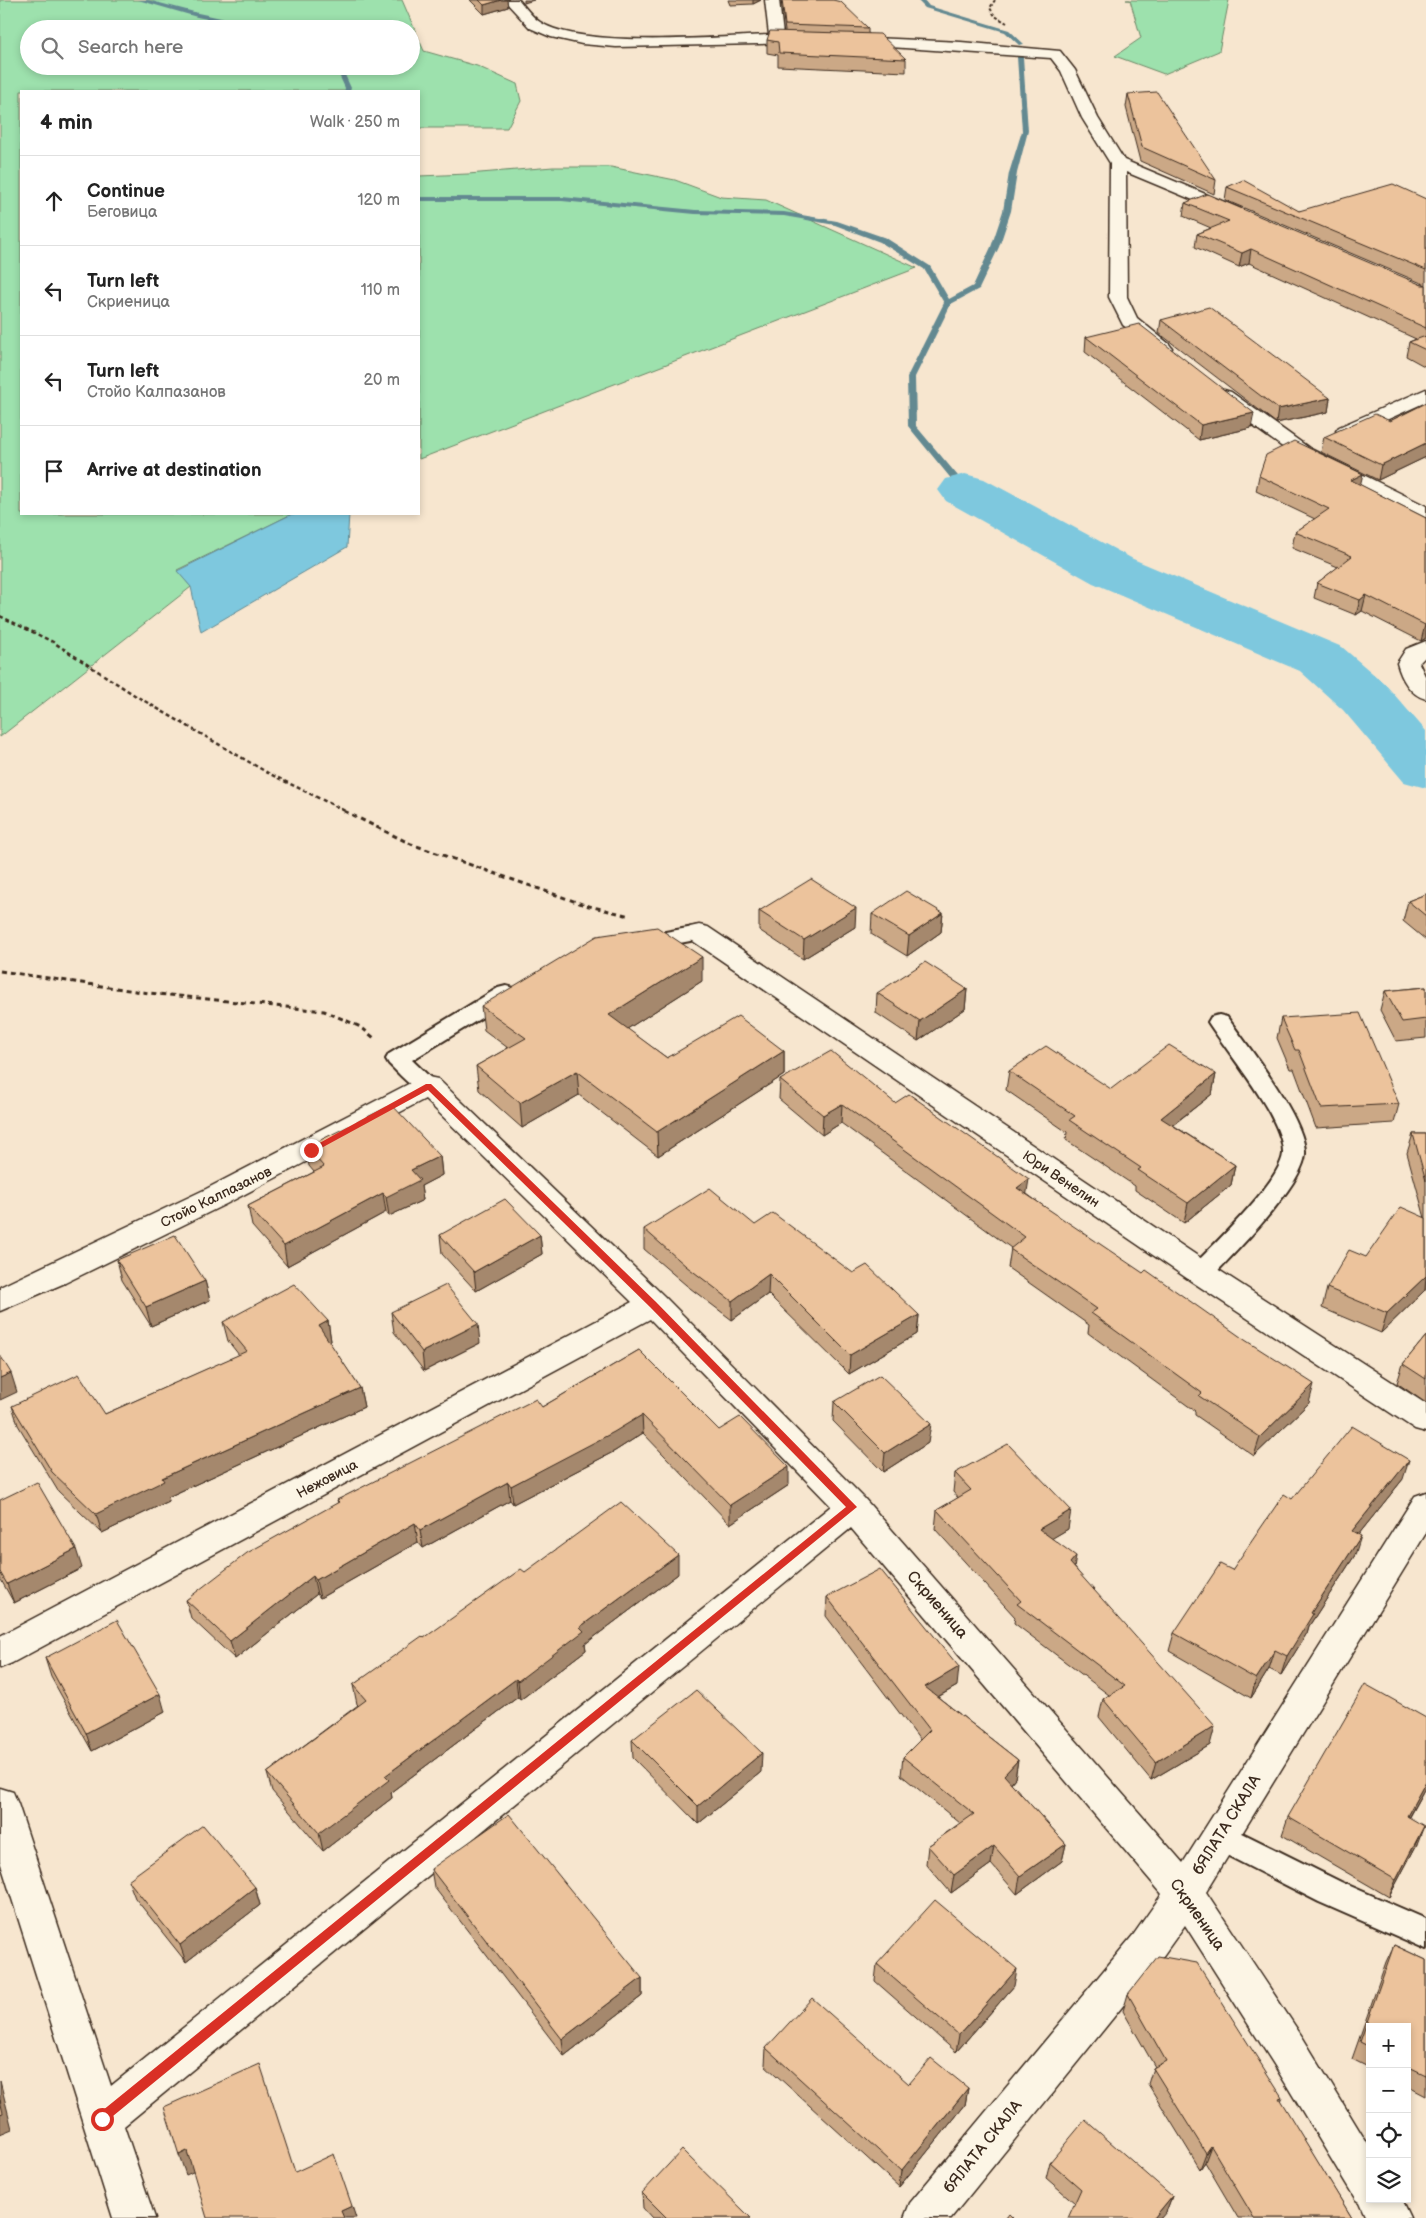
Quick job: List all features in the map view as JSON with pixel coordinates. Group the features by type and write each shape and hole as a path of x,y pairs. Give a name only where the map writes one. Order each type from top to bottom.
{"street":[{"path":"511,0 536,24 556,34 582,40 650,43 776,38 815,40"},
{"path":"772,0 776,38"},
{"path":"834,41 961,46 1055,54 1068,70 1090,118 1118,163 1118,297 1129,321 1178,360"},
{"path":"1118,163 1254,220"},
{"path":"1207,382 1251,417 1302,452 1426,514"},
{"path":"1302,452 1426,395"},
{"path":"1426,648 1414,654 1408,663 1412,676 1426,692"},
{"name":"Юри Венелин","path":"699,934 1201,1273 1426,1420"},
{"name":"Стойо Калпазанов","path":"0,1300 153,1229 302,1155 428,1086"},
{"name":"Скриеница","path":"428,1086 653,1304 853,1507 1185,1893 1289,2052 1366,2179"},
{"name":"Нежовица","path":"0,1653 653,1304"},
{"name":"бЯЛАТА СКАЛА","path":"925,2218 1147,1947 1185,1893 1426,1505"},
{"path":"102,2119 853,1507"},
{"path":"0,1804 134,2218"},
{"path":"1380,2203 1389,2218"}],"lane":[{"path":"624,946 699,934"},
{"path":"428,1086 397,1059 520,984"},
{"path":"1201,1273 1281,1184 1294,1153 1284,1118 1219,1022"},
{"path":"1220,1836 1330,1892 1426,1934"}],"path":[{"path":"0,616 54,642 136,696 268,773 410,844 585,905 632,917"},
{"path":"0,971 149,993 324,1010 361,1027 397,1059"}],"green space":[{"path":"0,0 402,0 411,20 20,20 20,75 420,75 420,42 424,51 477,66 517,84 521,101 507,128 420,128 420,90 20,90 20,515 290,515 177,570 191,587 0,737"},
{"path":"1130,0 1229,0 1219,51 1164,74 1115,56 1141,38"},
{"path":"553,167 611,167 675,180 721,197 766,200 917,268 420,459 420,176"}],"water":[{"path":"290,515 349,515 347,547 201,632 191,587 177,571"}],"building":[{"path":"479,0 501,0 484,5"},
{"path":"782,0 833,0 841,2 868,28 785,25"},
{"path":"770,31 880,34 906,59 779,53 778,42 767,40"},
{"path":"1157,92 1216,180 1142,147 1128,94"},
{"path":"1243,180 1299,211 1393,184 1426,199 1426,270 1227,187"},
{"path":"1207,194 1422,285 1426,285 1426,328 1251,249 1242,253 1197,234 1229,221 1185,203"},
{"path":"1209,307 1330,398 1278,409 1161,320"},
{"path":"1139,324 1254,413 1201,425 1086,337"},
{"path":"1426,336 1426,350 1409,342"},
{"path":"1426,403 1426,443 1381,465 1324,437 1375,414 1390,421"},
{"path":"1294,441 1363,474 1351,480 1426,518 1426,625 1366,595 1360,600 1317,583 1352,556 1295,532 1329,509 1259,476 1266,455"},
{"path":"811,879 856,908 804,940 759,911"},
{"path":"906,891 943,913 909,936 872,914"},
{"path":"1426,894 1426,916 1408,901"},
{"path":"657,927 702,957 609,1015 667,1058 738,1016 784,1051 657,1132 577,1071 520,1103 476,1066 526,1038 481,1006 597,936"},
{"path":"925,962 967,989 920,1021 877,993"},
{"path":"1426,987 1426,1019 1402,1022 1385,991"},
{"path":"1360,1013 1399,1104 1321,1108 1299,1050 1295,1050 1281,1018"},
{"path":"1169,1045 1216,1074 1161,1118 1235,1165 1188,1203 1138,1170 1141,1168 1069,1120 1075,1116 1009,1071 1046,1046 1111,1089"},
{"path":"831,1051 895,1103 909,1094 1029,1179 1017,1188 1143,1273 1146,1270 1245,1340 1314,1384 1260,1437 1199,1396 1202,1393 1091,1313 1097,1309 1010,1249 1025,1237 842,1104 823,1115 780,1080"},
{"path":"392,1105 440,1156 411,1170 420,1180 386,1197 383,1193 284,1246 248,1206 324,1167 306,1147"},
{"path":"1413,1134 1426,1134 1426,1181"},
{"path":"710,1188 755,1225 773,1213 853,1273 867,1265 919,1315 850,1355 769,1274 732,1301 686,1266 644,1229"},
{"path":"505,1199 540,1235 474,1272 440,1235"},
{"path":"1401,1207 1426,1218 1426,1276 1387,1313 1327,1288 1349,1250 1366,1257"},
{"path":"175,1235 205,1281 146,1307 117,1260"},
{"path":"294,1284 328,1321 319,1326 360,1388 162,1478 164,1481 96,1514 52,1472 12,1406 79,1374 105,1414 247,1351 223,1322"},
{"path":"446,1285 478,1324 422,1352 391,1312"},
{"path":"1426,1336 1426,1379 1403,1364"},
{"path":"639,1350 719,1430 740,1417 789,1467 730,1505 642,1415 614,1432 511,1486 508,1482 420,1530 415,1523 316,1580 313,1576 230,1641 186,1600 247,1553 339,1502 337,1500 536,1399 542,1407"},
{"path":"0,1355 11,1373 0,1378"},
{"path":"880,1375 931,1424 885,1453 834,1402"},
{"path":"1352,1426 1409,1460 1352,1531 1361,1536 1311,1613 1313,1614 1287,1656 1275,1650 1256,1679 1174,1633 1220,1564 1232,1570 1284,1494 1292,1499"},
{"path":"1008,1444 1071,1510 1039,1529 1076,1556 1070,1563 1215,1726 1156,1762 1103,1699 1125,1686 1017,1604 1021,1601 937,1510 971,1490 955,1473"},
{"path":"37,1482 76,1549 7,1584 0,1572 0,1500"},
{"path":"621,1502 678,1555 580,1627 584,1631 518,1681 516,1679 385,1776 389,1780 319,1833 267,1773 366,1700 353,1685 422,1636 424,1638 521,1569 525,1572"},
{"path":"880,1569 959,1667 925,1687 1018,1760 1004,1775 1066,1844 1020,1876 994,1846 954,1875 928,1846 974,1814 903,1757 930,1730 827,1597"},
{"path":"117,1620 160,1694 86,1733 45,1658"},
{"path":"1365,1684 1426,1718 1426,1781 1407,1816 1424,1826 1396,1880 1288,1817"},
{"path":"696,1690 762,1753 698,1806 632,1740"},
{"path":"509,1814 642,1978 562,2039 431,1869"},
{"path":"203,1825 255,1887 180,1945 128,1880"},
{"path":"935,1900 1017,1969 959,2035 877,1964"},
{"path":"1394,1945 1426,1960 1426,2075 1411,2068 1411,2023 1367,2023"},
{"path":"1158,1956 1197,1963 1282,2097 1279,2098 1352,2218 1254,2218 1211,2146 1206,2153 1153,2068 1166,2061 1128,1994"},
{"path":"812,1998 909,2084 931,2058 968,2088 901,2171 766,2048"},
{"path":"1366,2025 1366,2045 1360,2042"},
{"path":"260,2064 295,2172 334,2154 352,2206 341,2211 344,2218 207,2218 187,2151 179,2155 164,2107"},
{"path":"0,2100 3,2113 0,2114"},
{"path":"1085,2120 1172,2196 1154,2218 1068,2218 1081,2189 1050,2162"},
{"path":"682,2150 751,2218 667,2218 642,2193"}],"waterway":[{"path":"141,0 222,20"},
{"path":"920,0 927,7 1007,31 1021,44"},
{"path":"948,303 976,287 995,247 1007,211 1013,173 1025,131 1020,57"},
{"path":"342,75 347,90"},
{"path":"420,199 562,199 695,212 784,214 837,223 883,240 927,268 948,303"},
{"path":"948,303 911,377 912,426 965,490"},
{"path":"965,490 1113,571 1321,659 1364,697 1426,769"}],"route":[{"path":"102,2119 853,1507 653,1304 428,1086 311,1150"}]}
